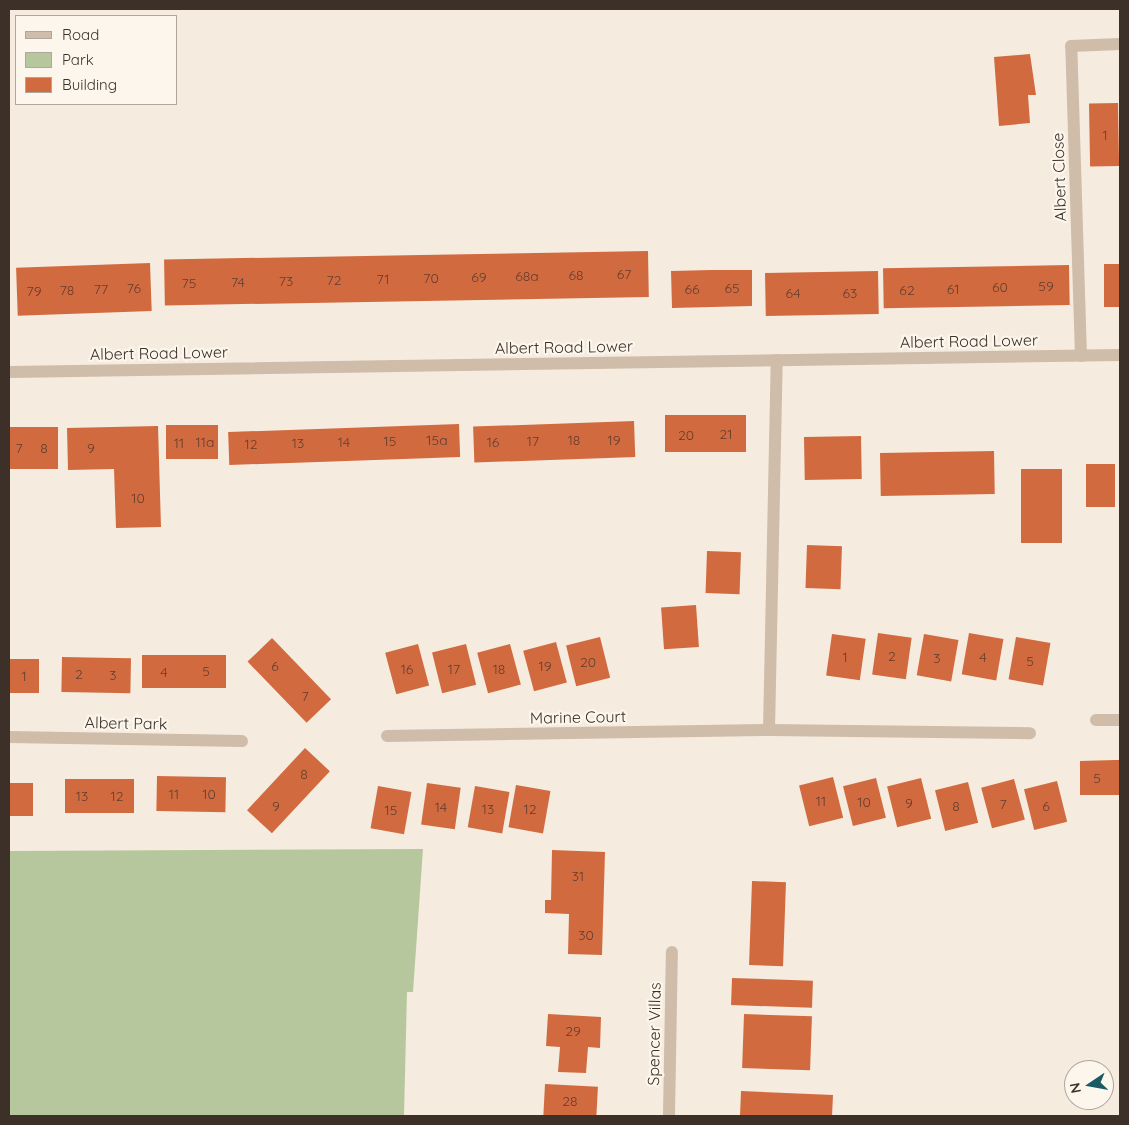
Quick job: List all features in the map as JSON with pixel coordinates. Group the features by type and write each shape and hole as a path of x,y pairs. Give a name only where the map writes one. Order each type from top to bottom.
{"street":[{"name":"Albert Close","path":"1081,356 1071,46 1120,44"},
{"name":"Albert Road Lower","path":"9,372 1120,355"},
{"path":"769,730 777,360"},
{"path":"1096,720 1120,720"},
{"name":"Marine Court","path":"387,736 769,730 1030,733"},
{"name":"Albert Park","path":"9,737 242,741"},
{"name":"Spencer Villas","path":"669,1116 672,952"}],"green space":[{"path":"423,849 413,992 407,992 404,1116 9,1116 9,851"}],"building":[{"path":"1030,54 1036,95 1028,95 1030,123 999,126 994,57"},
{"path":"1118,103 1119,166 1090,166 1089,104"},
{"path":"648,251 649,297 165,305 164,259"},
{"path":"150,263 152,311 18,316 16,268"},
{"path":"1104,264 1120,264 1120,307 1104,307"},
{"path":"1069,265 1070,305 884,308 883,268"},
{"path":"752,270 752,306 672,308 671,271"},
{"path":"878,271 879,314 766,316 765,273"},
{"path":"665,415 746,415 746,452 665,452"},
{"path":"634,421 635,457 474,463 473,427"},
{"path":"459,424 460,457 229,465 228,432"},
{"path":"166,425 218,425 218,459 166,459"},
{"path":"158,426 161,527 116,528 114,469 68,470 67,428"},
{"path":"9,427 58,427 58,469 9,469"},
{"path":"861,436 862,479 805,480 804,437"},
{"path":"994,451 995,494 881,496 880,453"},
{"path":"1086,464 1115,464 1115,507 1086,507"},
{"path":"1021,469 1062,469 1062,543 1021,543"},
{"path":"807,545 842,546 840,589 805,588"},
{"path":"707,551 741,552 740,594 706,593"},
{"path":"696,605 699,647 664,649 661,607"},
{"path":"878,633 912,638 906,679 872,675"},
{"path":"969,633 1003,639 996,680 962,674"},
{"path":"832,634 866,639 860,680 826,676"},
{"path":"924,634 958,640 951,681 917,675"},
{"path":"600,637 610,678 576,686 566,645"},
{"path":"1016,637 1050,643 1043,685 1009,679"},
{"path":"272,638 331,699 307,723 248,662"},
{"path":"556,642 567,683 534,691 523,651"},
{"path":"418,644 429,686 396,694 385,653"},
{"path":"466,644 476,685 442,693 432,652"},
{"path":"510,644 521,685 488,693 477,653"},
{"path":"142,655 226,655 226,688 142,688"},
{"path":"62,657 131,658 130,693 61,692"},
{"path":"9,659 39,659 39,693 9,693"},
{"path":"305,748 330,771 272,833 247,810"},
{"path":"1120,760 1120,795 1080,795 1080,761"},
{"path":"157,776 226,777 225,812 156,811"},
{"path":"833,777 843,818 809,826 799,785"},
{"path":"876,778 886,818 853,826 843,786"},
{"path":"921,778 931,819 897,827 887,786"},
{"path":"65,779 134,779 134,813 65,813"},
{"path":"1014,779 1025,820 992,828 981,788"},
{"path":"1057,781 1067,822 1034,830 1024,789"},
{"path":"968,782 978,823 945,831 935,790"},
{"path":"9,783 33,783 33,816 9,816"},
{"path":"427,783 461,788 455,829 421,825"},
{"path":"516,785 550,791 543,833 509,827"},
{"path":"378,786 411,792 404,834 371,828"},
{"path":"475,786 509,792 502,833 468,827"},
{"path":"552,850 605,852 602,955 568,954 569,914 545,913 545,900 551,900"},
{"path":"752,881 786,882 783,966 749,965"},
{"path":"732,978 813,981 812,1008 731,1005"},
{"path":"548,1014 601,1017 600,1048 588,1047 586,1073 558,1072 560,1047 546,1046"},
{"path":"744,1014 812,1016 810,1070 742,1068"},
{"path":"545,1084 598,1087 596,1116 543,1116"},
{"path":"741,1091 833,1095 832,1116 740,1116"}]}
